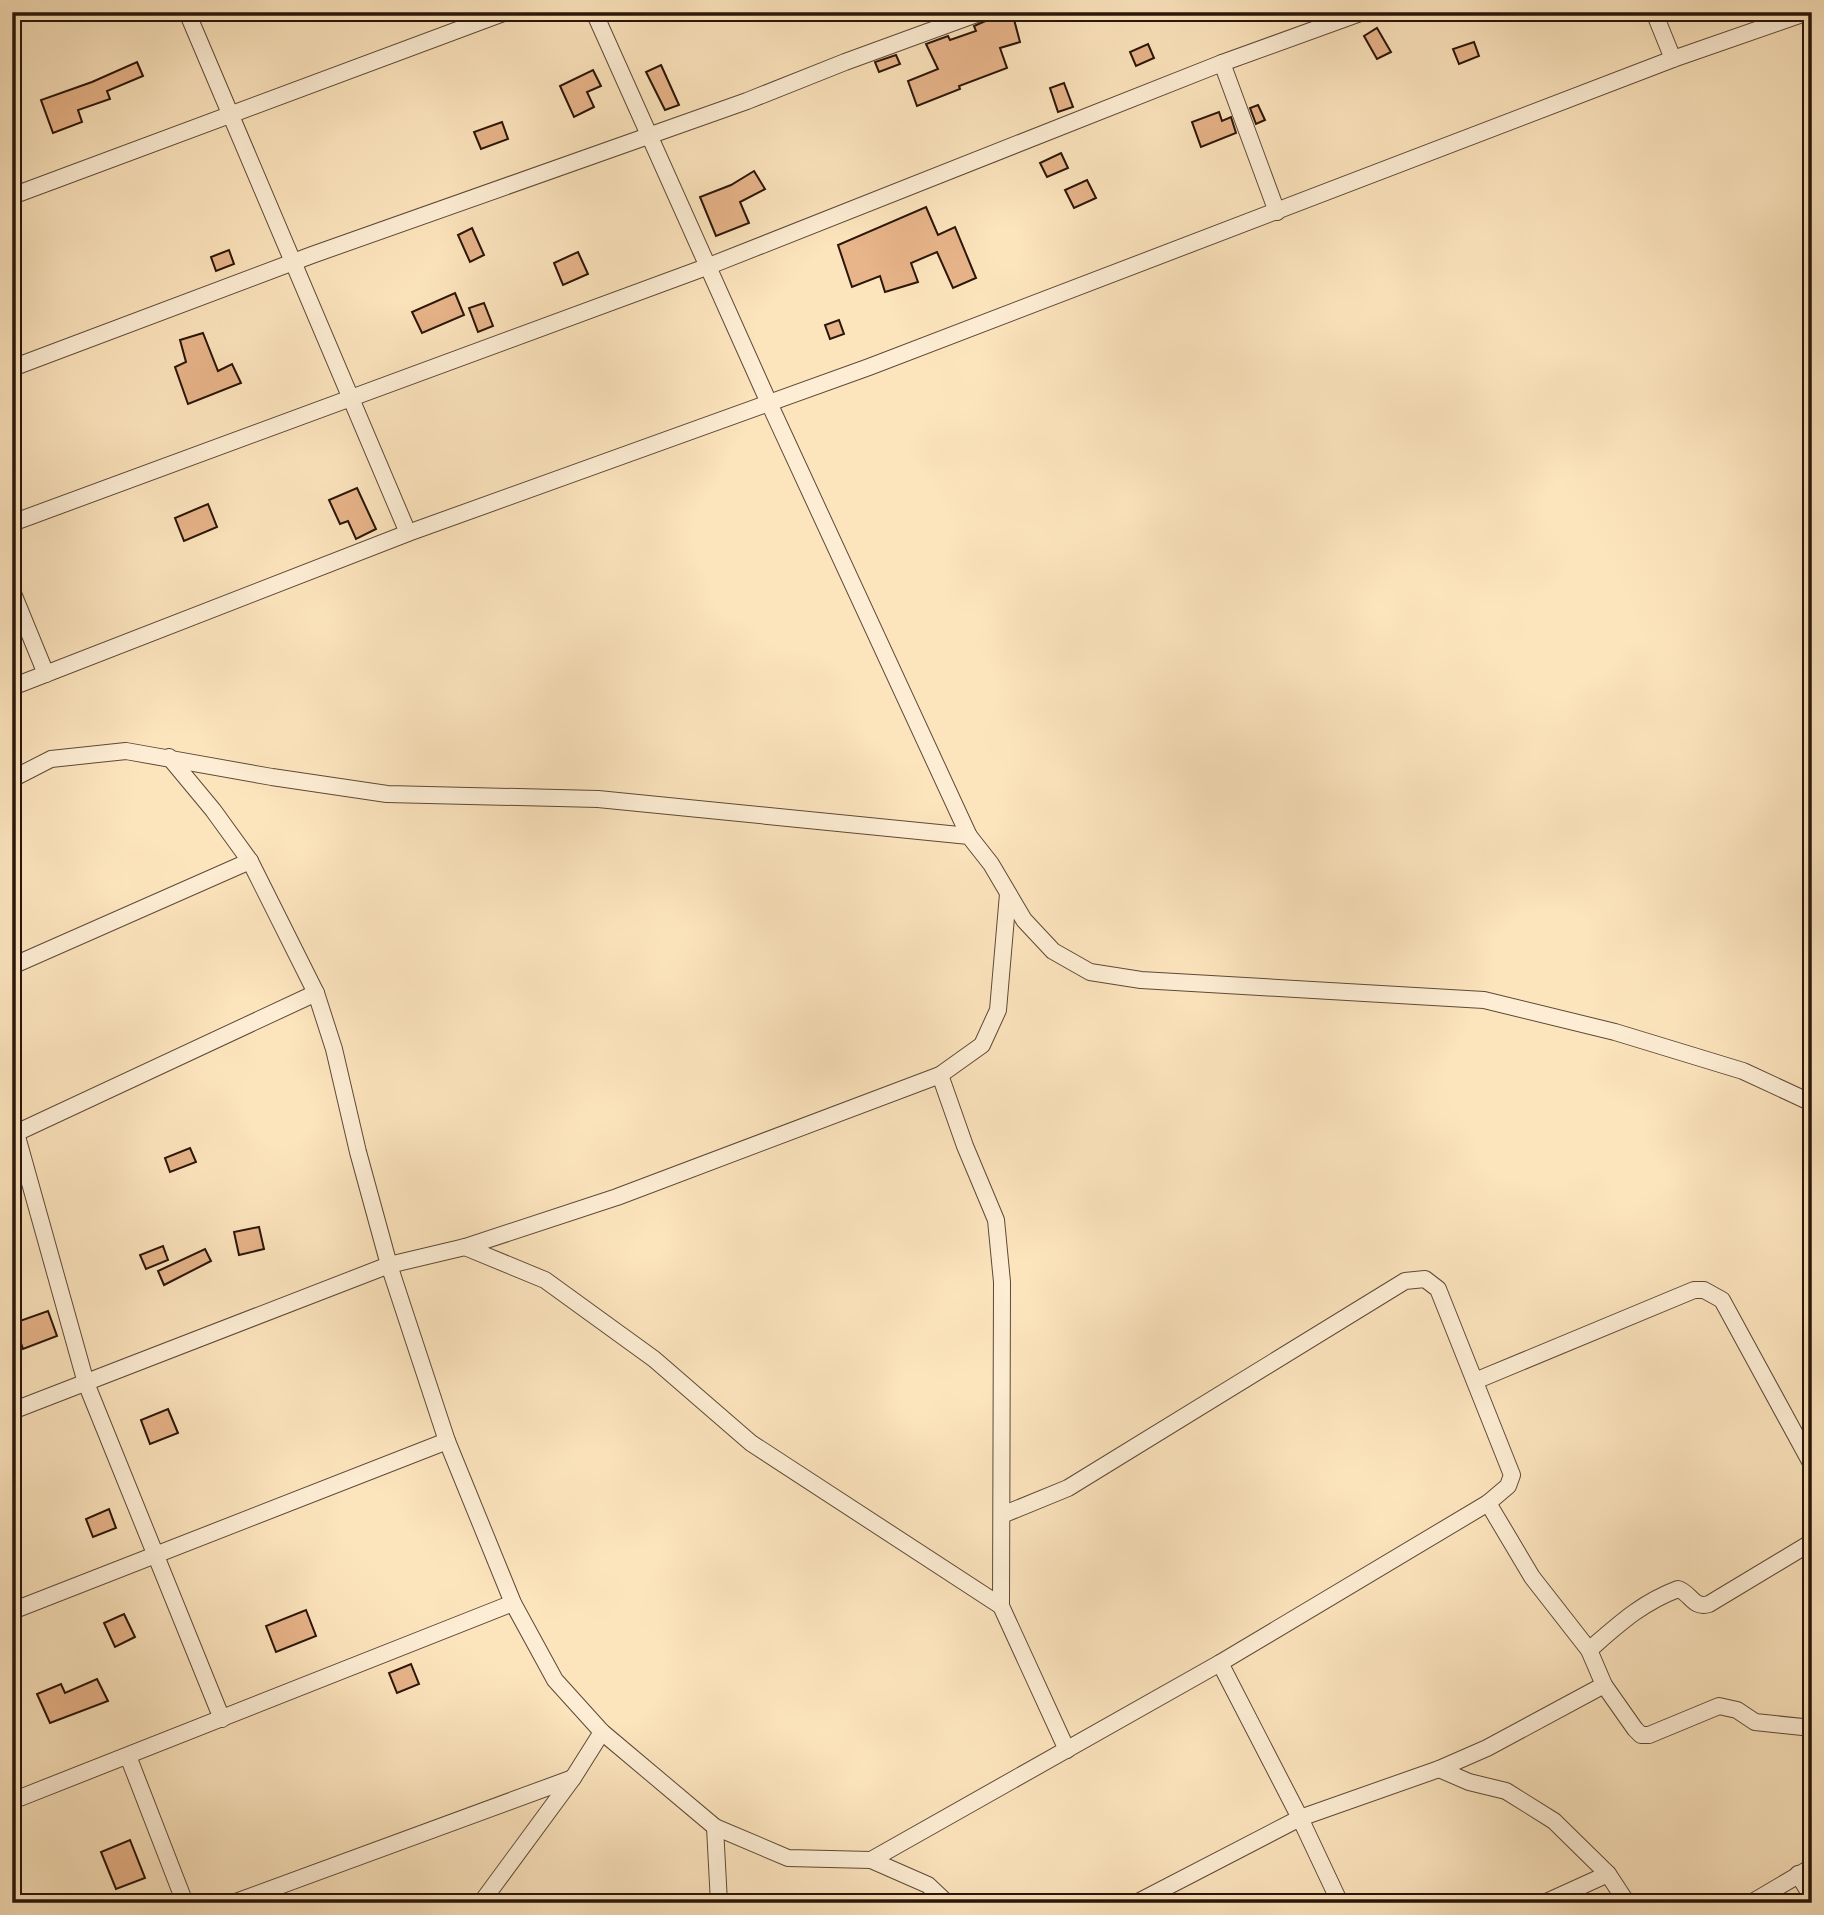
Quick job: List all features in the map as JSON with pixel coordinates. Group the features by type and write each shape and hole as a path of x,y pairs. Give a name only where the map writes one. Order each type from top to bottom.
{"street":[{"path":"187,12 408,533"},
{"path":"12,196 506,12"},
{"path":"594,12 769,403 969,836 991,864 1024,920 1054,951 1090,972 1141,980 1484,1000 1615,1032 1742,1071 1812,1103"},
{"path":"12,368 293,262 648,136 982,12"},
{"path":"12,523 709,266 1222,63 1363,12"},
{"path":"1654,12 1673,59"},
{"path":"12,687 408,533 769,403 1277,212 1673,59 1808,12"},
{"path":"1222,63 1277,212"},
{"path":"12,591 46,674"},
{"path":"12,779 51,759 126,751 387,794 598,799 969,836"},
{"path":"169,758 250,861 316,993 334,1049 358,1152 389,1265 447,1441 513,1603 555,1680 602,1732 715,1827 789,1858 871,1860 928,1885 947,1903"},
{"path":"12,966 250,861"},
{"path":"12,1410 389,1265 466,1247 617,1197 940,1075 982,1045 998,1010 1008,894"},
{"path":"222,1719 86,1383 14,1127 316,993"},
{"path":"940,1075 965,1146 996,1220 1002,1282 1001,1606 1067,1750"},
{"path":"466,1247 545,1280 654,1359 751,1443 1001,1606"},
{"path":"871,1860 1220,1662 1488,1503 1508,1486 1512,1475 1438,1289 1425,1279 1405,1281 1068,1488 1002,1515"},
{"path":"1475,1381 1694,1290 1704,1290 1722,1300 1811,1462"},
{"path":"12,1611 447,1441"},
{"path":"1488,1503 1532,1577 1589,1650 1604,1685 1641,1735 1649,1735 1718,1706 1737,1710 1755,1722 1812,1728"},
{"path":"1589,1650 1650,1600 1678,1589 1685,1592 1696,1605 1709,1604 1812,1542"},
{"path":"12,1801 513,1603"},
{"path":"1220,1662 1340,1903"},
{"path":"1136,1903 1300,1818 1439,1769 1487,1748 1604,1685"},
{"path":"481,1903 573,1778 602,1732"},
{"path":"128,1756 185,1903"},
{"path":"1439,1769 1469,1782 1506,1791 1554,1821 1608,1874 1627,1903"},
{"path":"233,1903 573,1778"},
{"path":"715,1827 719,1903"},
{"path":"1751,1903 1805,1870 1812,1897"},
{"path":"1544,1903 1608,1874"}],"building":[{"path":"992,12 1012,12 1020,42 1000,48 1007,68 917,106 908,81 938,69 926,44 948,36 950,40 976,31 974,26 990,19"},
{"path":"1377,28 1391,52 1377,59 1364,36"},
{"path":"1474,42 1479,56 1459,64 1453,49"},
{"path":"1148,44 1154,58 1136,66 1130,52"},
{"path":"896,55 900,64 879,72 875,62"},
{"path":"137,62 143,76 107,91 110,99 78,110 82,122 53,133 41,100"},
{"path":"661,65 679,105 665,110 646,72"},
{"path":"593,70 601,86 587,92 594,107 574,117 560,86"},
{"path":"1064,83 1073,107 1058,112 1050,88"},
{"path":"1258,105 1265,120 1256,124 1250,108"},
{"path":"1219,112 1222,121 1231,117 1236,133 1201,147 1192,122"},
{"path":"502,122 508,139 481,149 474,132"},
{"path":"1061,153 1068,168 1047,177 1040,163"},
{"path":"754,171 765,189 740,202 749,223 716,236 700,197 731,185"},
{"path":"1087,180 1096,198 1074,208 1065,190"},
{"path":"926,207 938,235 955,227 976,278 953,288 937,252 911,263 918,282 885,292 880,276 852,287 838,245"},
{"path":"472,228 484,255 470,262 458,235"},
{"path":"229,250 234,264 216,271 211,257"},
{"path":"578,252 588,274 563,285 554,263"},
{"path":"455,293 464,315 422,333 412,312"},
{"path":"484,303 493,326 478,332 469,308"},
{"path":"839,320 844,334 830,339 825,325"},
{"path":"203,333 218,371 232,364 241,383 188,404 175,367 186,362 180,340"},
{"path":"357,488 376,529 356,539 348,521 340,524 329,500"},
{"path":"208,504 217,527 184,541 175,518"},
{"path":"190,1148 196,1162 170,1172 165,1158"},
{"path":"259,1227 264,1249 239,1255 234,1232"},
{"path":"163,1246 168,1260 146,1269 140,1255"},
{"path":"205,1249 211,1261 164,1285 158,1271"},
{"path":"48,1311 57,1336 23,1349 14,1323"},
{"path":"168,1409 178,1433 150,1444 141,1420"},
{"path":"109,1509 116,1528 93,1537 86,1519"},
{"path":"306,1610 316,1636 276,1652 266,1626"},
{"path":"124,1614 135,1637 115,1647 104,1623"},
{"path":"411,1664 419,1684 397,1693 389,1673"},
{"path":"97,1679 108,1701 50,1723 37,1694 61,1684 65,1693"},
{"path":"130,1840 145,1878 116,1889 101,1852"}]}
